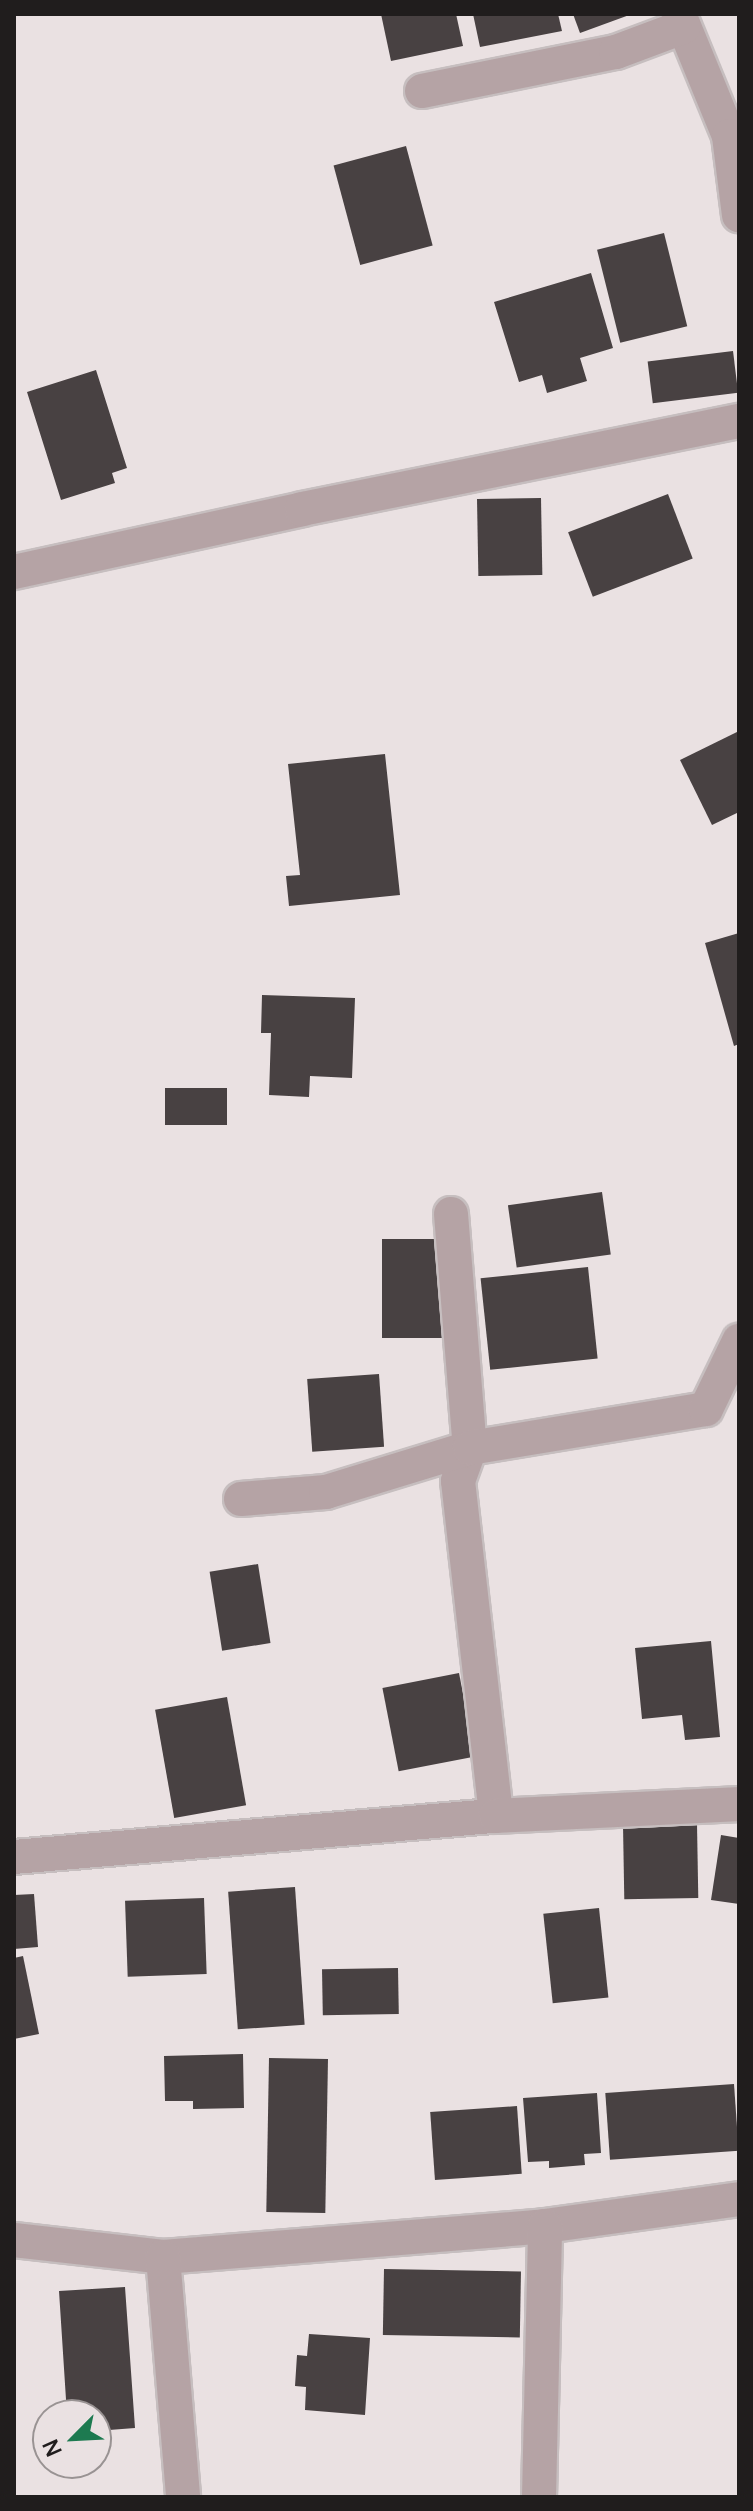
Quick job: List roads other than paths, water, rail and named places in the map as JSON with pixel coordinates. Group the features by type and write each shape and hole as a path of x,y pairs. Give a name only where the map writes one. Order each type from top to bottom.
{"street":[{"path":"422,91 616,52 681,20 729,136 739,215"},
{"path":"14,572 302,509 739,421"},
{"path":"451,1214 470,1448 458,1481 496,1816"},
{"path":"241,1499 326,1492 470,1448 706,1409 739,1341"},
{"path":"14,1857 496,1816 739,1804"},
{"path":"14,2240 163,2257 545,2226 739,2199"},
{"path":"539,2497 545,2226"},
{"path":"163,2257 183,2497"}]}
